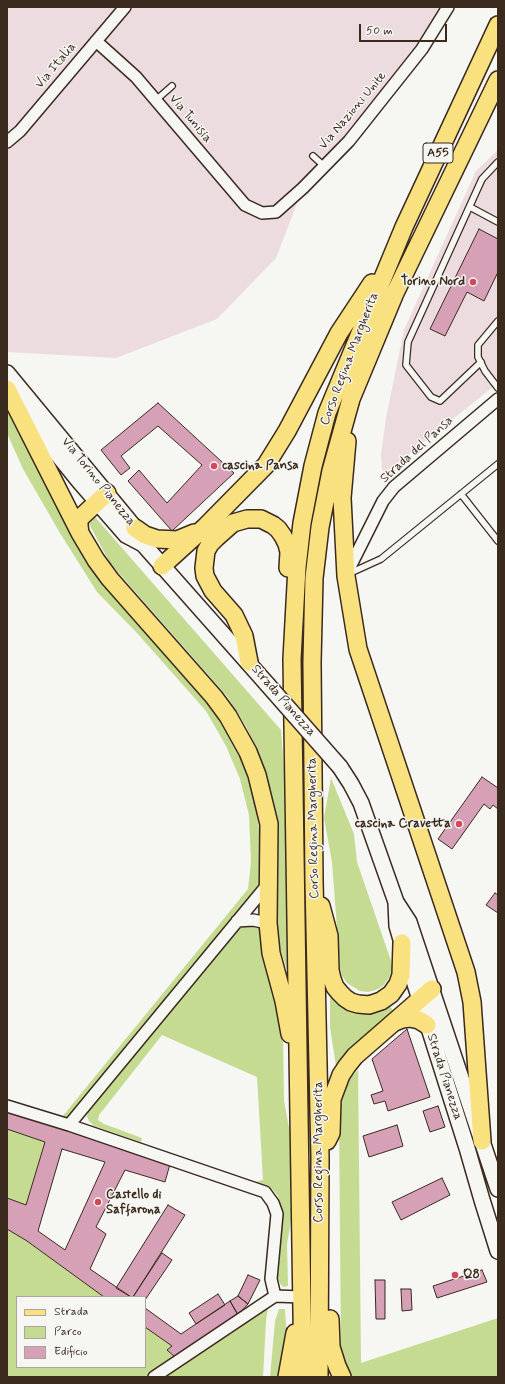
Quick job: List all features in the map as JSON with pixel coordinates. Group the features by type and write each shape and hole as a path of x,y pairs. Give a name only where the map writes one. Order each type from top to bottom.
{"main road":[{"name":"A55","path":"395,248 498,25"},
{"name":"Corso Regina Margherita","path":"319,1377 320,1157 314,880 312,662 314,578 320,527 331,471 351,399 395,293 498,80"},
{"name":"Corso Regina Margherita","path":"303,1377 292,659 297,567 302,523 313,466 327,413 395,248"},
{"path":"162,566 205,527 266,465 287,431 339,333 395,248"},
{"name":"Via Torino Pianezza","path":"7,373 102,498 126,535 143,544"},
{"path":"7,389 80,533 96,560 110,579 210,692 228,716 238,733 257,775 269,824 268,923 270,953 284,1001 299,1077"},
{"name":"Via Torino Pianezza","path":"7,389 30,421 102,498 135,528 143,544"},
{"path":"351,399 342,498 346,576 358,649 466,972 472,1002 474,1103 482,1141 498,1189"},
{"path":"80,533 79,520 102,498"},
{"path":"249,662 244,636 234,615 208,584 204,568 206,552 210,544 233,523 246,518 261,519 273,525 278,529 287,544 289,560 283,625 292,659"},
{"path":"135,528 145,535 158,539 177,540 205,527"},
{"name":"Strada Pianezza","path":"143,544 249,662 340,767 351,784 369,825 396,902 409,922 425,994 427,1025 498,1251"},
{"path":"314,880 329,936 330,970 332,979 335,987 345,998 358,1004 369,1005 381,1001 391,994 398,984 401,975 402,943"},
{"name":"Strada Pianezza","path":"396,902 397,926 402,943 474,1103"},
{"path":"320,1157 331,1133 332,1099 341,1075 355,1056 425,994"},
{"path":"395,1022 402,1018 410,1018 419,1020 427,1025"},
{"path":"452,1102 464,1108 474,1103"},
{"path":"320,1268 330,1312 331,1348 342,1377"},
{"path":"287,1377 302,1297"}],"street":[{"name":"Via Italia","path":"7,142 20,131 125,7"},
{"name":"Via Nazioni Unite","path":"262,213 276,212 303,188 349,141 422,48 448,7"},
{"name":"Via Tunisia","path":"96,40 136,77 245,206 262,213"},
{"name":"Strada del Pansa","path":"346,576 383,501 394,487 498,399"},
{"path":"70,1125 268,884"},
{"path":"237,922 253,920 268,923"},
{"path":"7,1106 70,1125 265,1192 273,1202 277,1214 272,1279 275,1296"},
{"path":"154,1377 275,1296 302,1297"}],"lane":[{"path":"156,100 172,86"},
{"path":"313,156 324,166"},
{"path":"481,362 440,401 431,397 406,365 408,342 482,180 498,162"},
{"path":"470,207 498,222"},
{"path":"498,321 478,344 478,356 485,371 498,388"},
{"path":"346,576 381,559 498,464"},
{"path":"461,494 498,541"}],"shaded area":[{"path":"7,7 448,7 422,49 303,188 276,258 217,319 116,358 7,352"},
{"path":"498,150 498,383 389,470 383,471 381,454 386,418 404,330 476,171"}],"green space":[{"path":"7,410 101,580 134,620 209,704 219,718 238,753 250,785 256,806 259,830 261,886 70,1119 62,1117 248,889 251,862 249,815 240,779 226,746 206,711 137,633 97,592 60,533 23,469 7,433"},
{"path":"95,517 281,730 284,769 288,973 278,942 278,821 273,800 257,752 247,728 226,695 110,563 88,522"},
{"path":"331,778 354,834 357,862 391,961 392,969 389,978 383,986 368,992 360,991 347,983 342,976 340,967 332,862 324,818"},
{"path":"252,925 263,928 283,1034 284,1101 290,1133 291,1221 287,1244 288,1286 284,1287 281,1285 276,1272 282,1228 278,1196 272,1189 212,1170 213,1169 255,1182 263,1180 257,1077 162,1035 99,1115 98,1120 104,1124 142,1138 141,1142 94,1126 89,1121 87,1116 89,1109 238,929 244,926"},
{"path":"334,994 373,1012 390,1006 394,1012 339,1067 336,1066 330,1027 330,997"},
{"path":"358,1070 361,1363 498,1318 498,1377 351,1377 341,1353 339,1116 343,1094 348,1080"},
{"path":"7,1129 45,1142 26,1205 7,1198"},
{"path":"7,1229 27,1241 103,1296 16,1296 16,1368 146,1368 146,1328 172,1346 167,1350 175,1357 146,1377 7,1377"},
{"path":"268,1308 263,1377 162,1377"},
{"path":"279,1309 285,1309 286,1326 284,1348 279,1377 270,1377 275,1321"}],"building":[{"name":"Torino Nord","path":"479,229 498,239 498,272 484,301 467,292 445,336 430,329"},
{"name":"cascina Pansa","path":"158,403 234,473 172,531 128,481 139,470 167,503 202,465 158,426 121,456 130,468 121,475 101,450"},
{"name":"cascina Cravetta","path":"482,777 498,788 498,809 493,805 490,809 484,804 452,849 438,839"},
{"path":"495,893 498,895 498,913 486,905"},
{"path":"407,1029 430,1097 388,1111 385,1101 374,1104 371,1095 383,1091 372,1059"},
{"path":"438,1106 445,1127 430,1132 423,1111"},
{"name":"Castello di Saffarona","path":"7,1109 170,1164 165,1182 125,1170 96,1227 106,1234 90,1269 130,1296 103,1296 27,1241 7,1229 7,1198 26,1205 45,1142 7,1129","holes":["62,1149 105,1162 65,1250 38,1231"]},
{"path":"397,1125 403,1146 369,1157 363,1136"},
{"path":"442,1178 450,1195 401,1220 392,1202"},
{"path":"168,1205 185,1215 134,1296 129,1296 116,1288"},
{"name":"Castello di Saffarona","path":"162,1253 172,1260 146,1299 146,1296 134,1296"},
{"path":"482,1270 487,1282 437,1298 433,1286"},
{"path":"248,1275 260,1280 248,1304 238,1296"},
{"path":"375,1280 385,1280 385,1319 376,1319"},
{"path":"401,1289 411,1289 412,1310 402,1311"},
{"path":"218,1294 225,1305 196,1324 189,1313"},
{"path":"238,1296 248,1304 238,1315 230,1301"},
{"path":"230,1301 238,1315 175,1357 167,1350 172,1346 146,1328 146,1309 181,1334"}],"place":[{"name":"Torino Nord","path":"473,282"},
{"name":"cascina Pansa","path":"214,466"},
{"name":"cascina Cravetta","path":"459,824"},
{"name":"Castello di Saffarona","path":"98,1202"},
{"name":"Q8","path":"455,1275"}]}
